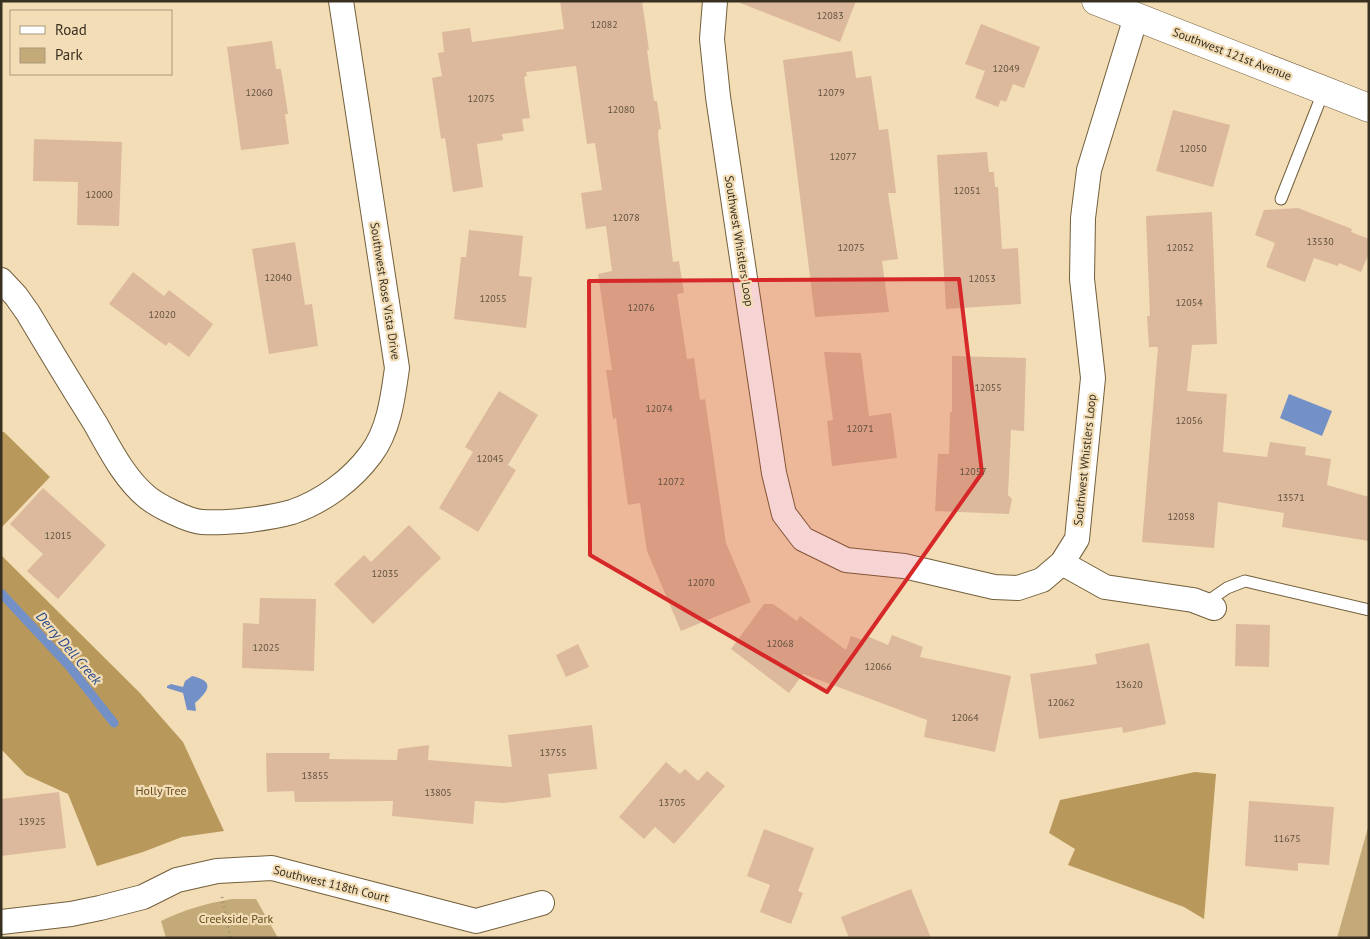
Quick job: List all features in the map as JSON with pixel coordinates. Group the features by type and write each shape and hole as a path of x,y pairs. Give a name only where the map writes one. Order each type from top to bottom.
{"main road":[{"name":"Southwest 121st Avenue","path":"1096,1 1369,108"}],"street":[{"name":"Southwest Rose Vista Drive","path":"1,280 28,313 123,471 148,498 170,510 200,522 265,518 293,512 312,503 352,476 371,454 381,437 393,395 397,368 341,1"},
{"name":"Southwest Whistlers Loop","path":"715,1 712,39 718,97 774,473 784,514 803,539 846,560 904,566 994,587 1018,588 1042,580 1062,563 1077,539 1093,378 1082,278 1083,218 1089,170 1136,17"},
{"path":"1062,563 1105,587 1193,600 1209,606"},
{"name":"Southwest 118th Court","path":"1,922 71,914 100,908 143,897 178,880 217,871 272,868 476,922 542,903"}],"lane":[{"path":"1280,199 1324,90"},
{"path":"1209,606 1227,588 1245,581 1369,610"}],"path":[{"path":"217,871 230,938"}],"highlighted area":[{"path":"959,279 982,473 827,692 590,555 589,281"}],"green space":[{"path":"1,432 4,432 50,477 1,528"},
{"name":"Holly Tree","path":"1,555 139,692 183,742 224,831 182,837 143,852 97,866 68,794 26,775 1,749"},
{"path":"1195,772 1216,774 1204,919 1184,907 1068,865 1075,849 1049,833 1060,800"},
{"path":"1369,824 1369,938 1337,938"},
{"name":"Creekside Park","path":"232,899 256,899 278,938 166,938 161,921 195,907"}],"water":[{"path":"1289,394 1332,411 1322,436 1280,418"},
{"path":"192,676 200,678 207,684 206,691 195,703 196,711 187,710 183,693 167,688 171,684 183,687 185,681"}],"building":[{"path":"560,1 642,1 654,101 657,101 661,129 659,129 658,134 673,262 679,261 684,293 677,294 687,359 694,358 700,400 705,399 726,543 751,602 681,631 647,551 640,503 628,505 616,418 613,419 606,370 612,370 598,274 612,271 606,226 586,229 581,193 602,190 595,143 587,144 576,66 526,72 527,76 524,77 530,118 522,119 524,131 502,134 503,140 477,144 483,187 453,192 445,138 441,139 432,78 442,76 438,53 444,52 442,32 470,28 472,42 564,29"},
{"path":"740,1 856,1 840,42 740,3"},
{"path":"981,24 1040,47 1024,88 1013,84 1006,102 1001,100 998,107 975,98 985,71 965,64"},
{"path":"272,41 276,69 281,69 288,114 285,114 289,144 241,150 227,47"},
{"path":"852,51 856,78 871,76 879,130 888,129 896,193 888,193 898,259 882,261 889,312 815,317 783,60"},
{"path":"1173,110 1230,125 1213,187 1156,171"},
{"path":"34,139 122,142 119,226 77,225 78,182 33,181"},
{"path":"987,152 989,172 994,172 995,187 998,187 1002,249 1018,248 1021,304 946,309 937,155"},
{"path":"1298,208 1352,229 1351,232 1369,239 1369,253 1361,272 1339,263 1338,266 1314,258 1305,282 1266,267 1275,243 1255,235 1264,210"},
{"path":"1212,212 1217,344 1192,345 1187,391 1227,394 1223,452 1267,457 1270,442 1306,447 1305,455 1331,459 1327,485 1369,497 1369,541 1282,527 1284,513 1218,502 1214,548 1142,542 1158,347 1149,347 1147,316 1150,316 1146,216"},
{"path":"469,230 523,236 519,276 532,277 526,328 454,319 461,257 466,257"},
{"path":"295,242 305,305 312,304 318,346 269,354 252,249"},
{"path":"133,272 164,296 169,290 213,324 189,357 169,342 166,346 109,304"},
{"path":"824,352 861,353 869,416 891,413 897,458 832,466 827,421 833,420"},
{"path":"952,356 1026,358 1024,431 1011,430 1008,495 1012,499 1009,514 935,511 938,454 949,454 950,412 952,412"},
{"path":"499,391 538,415 508,465 516,470 478,532 439,508 473,452 465,447"},
{"path":"43,488 106,545 58,599 27,571 43,554 10,524"},
{"path":"409,525 441,558 373,624 334,584 364,555 371,562"},
{"path":"260,598 316,599 314,671 242,668 243,623 259,624"},
{"path":"764,604 773,604 797,621 800,616 846,650 851,636 865,641 867,636 888,645 892,635 923,647 920,657 1011,676 995,752 924,737 927,720 803,674 789,693 731,649"},
{"path":"1236,624 1270,625 1269,667 1235,666"},
{"path":"1149,643 1166,724 1123,733 1122,727 1039,739 1030,674 1097,664 1095,654"},
{"path":"578,644 589,667 566,677 556,655"},
{"path":"592,725 597,769 548,774 551,797 503,803 475,801 473,824 392,816 393,801 295,802 294,791 267,792 266,753 330,753 329,759 397,760 398,749 429,745 428,760 512,767 508,735"},
{"path":"666,762 680,774 685,769 698,781 707,771 725,786 674,844 655,827 644,839 619,817"},
{"path":"59,792 66,848 1,856 1,799"},
{"path":"1249,801 1334,807 1329,865 1298,863 1298,871 1245,866"},
{"path":"764,829 814,848 798,891 803,893 791,924 760,912 770,885 747,876"},
{"path":"911,889 931,938 849,938 841,917"}],"waterway":[{"name":"Derry Dell Creek","path":"1,593 69,666 114,723"}]}
